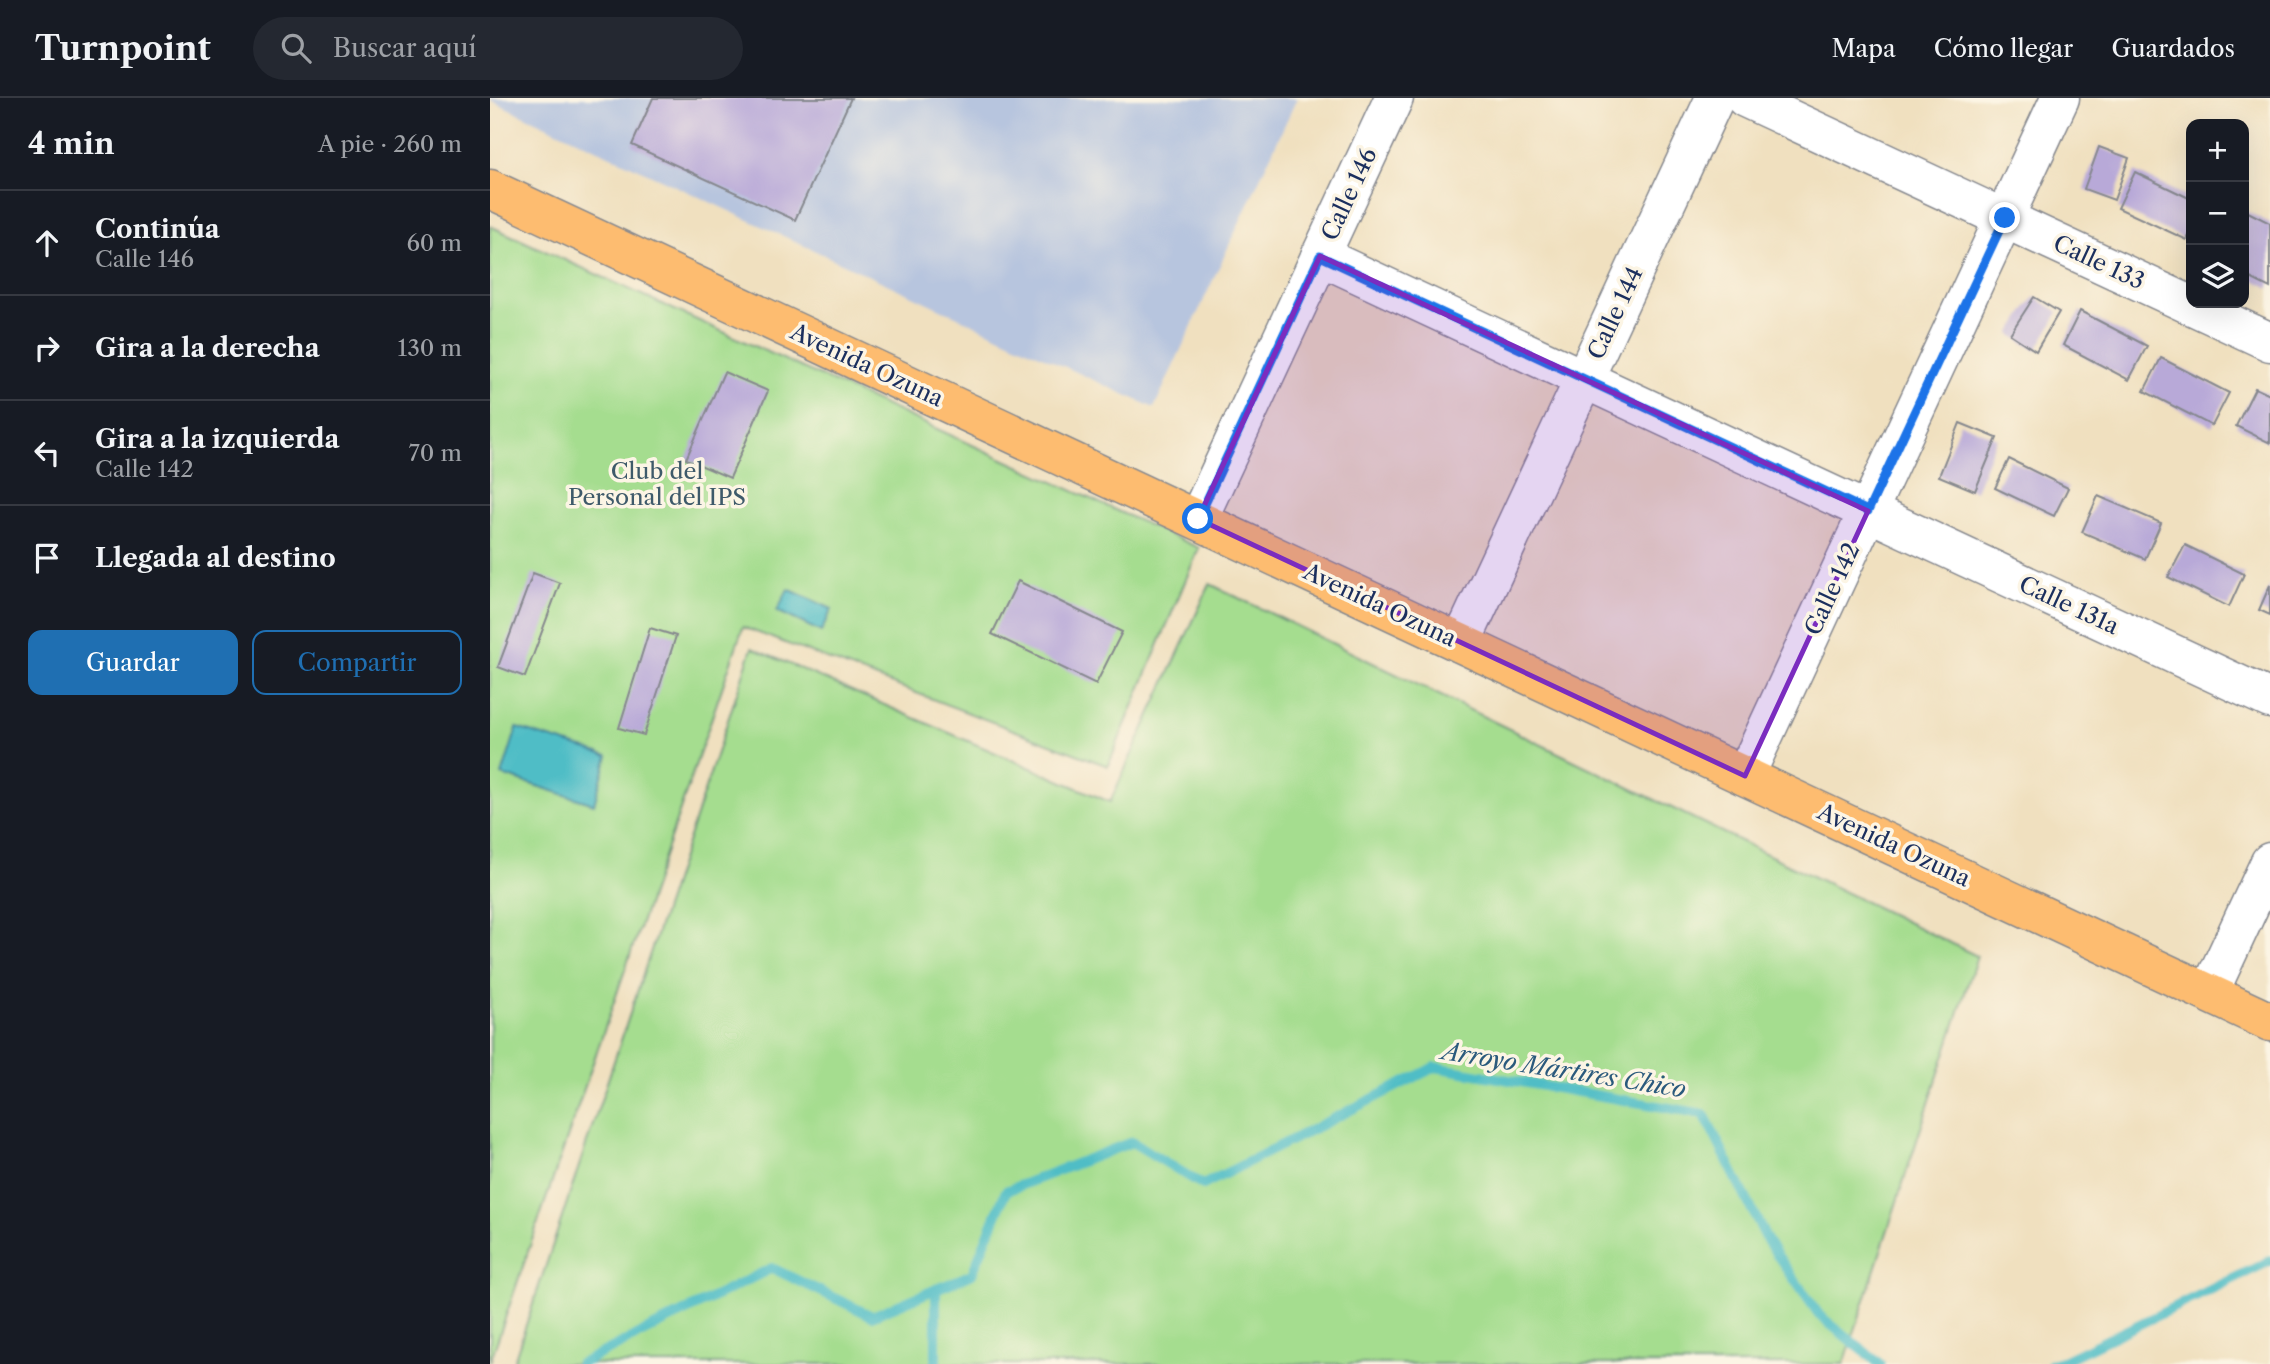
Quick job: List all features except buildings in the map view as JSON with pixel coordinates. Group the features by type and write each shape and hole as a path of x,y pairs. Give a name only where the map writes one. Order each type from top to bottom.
{"main road":[{"name":"Avenida Ozuna","path":"490,189 2270,1022"}],"street":[{"name":"Calle 146","path":"1198,519 1394,98"},
{"name":"Calle 144","path":"1461,643 1715,98"},
{"name":"Calle 133","path":"1745,98 2270,342"},
{"name":"Calle 142","path":"1745,776 2060,98"},
{"name":"Calle 131a","path":"1320,256 2270,699"},
{"path":"2209,993 2270,862"}],"highlighted area":[{"path":"1320,256 1868,511 1745,776 1198,519"}],"shaded area":[{"path":"490,98 1297,98 1154,408"}],"green space":[{"name":"Club del Personal del IPS","path":"490,226 1199,548 1108,766 743,627 490,1362"},
{"path":"1210,584 1977,956 1844,1364 513,1364 752,648 1110,802"}],"water":[{"path":"788,589 832,609 821,632 777,611"},
{"path":"517,728 608,756 594,804 502,775"}],"waterway":[{"name":"Arroyo Mártires Chico","path":"580,1364 772,1268 872,1316 972,1274 1006,1191 1132,1142 1203,1185 1435,1067 1704,1114 1768,1242 1820,1316 1880,1364"},
{"name":"Arroyo Mártires Chico","path":"2051,1364 2065,1360 2270,1261"},
{"path":"936,1289 936,1364"}],"route":[{"path":"1198,519 1320,256 1868,511 2005,218"}]}
